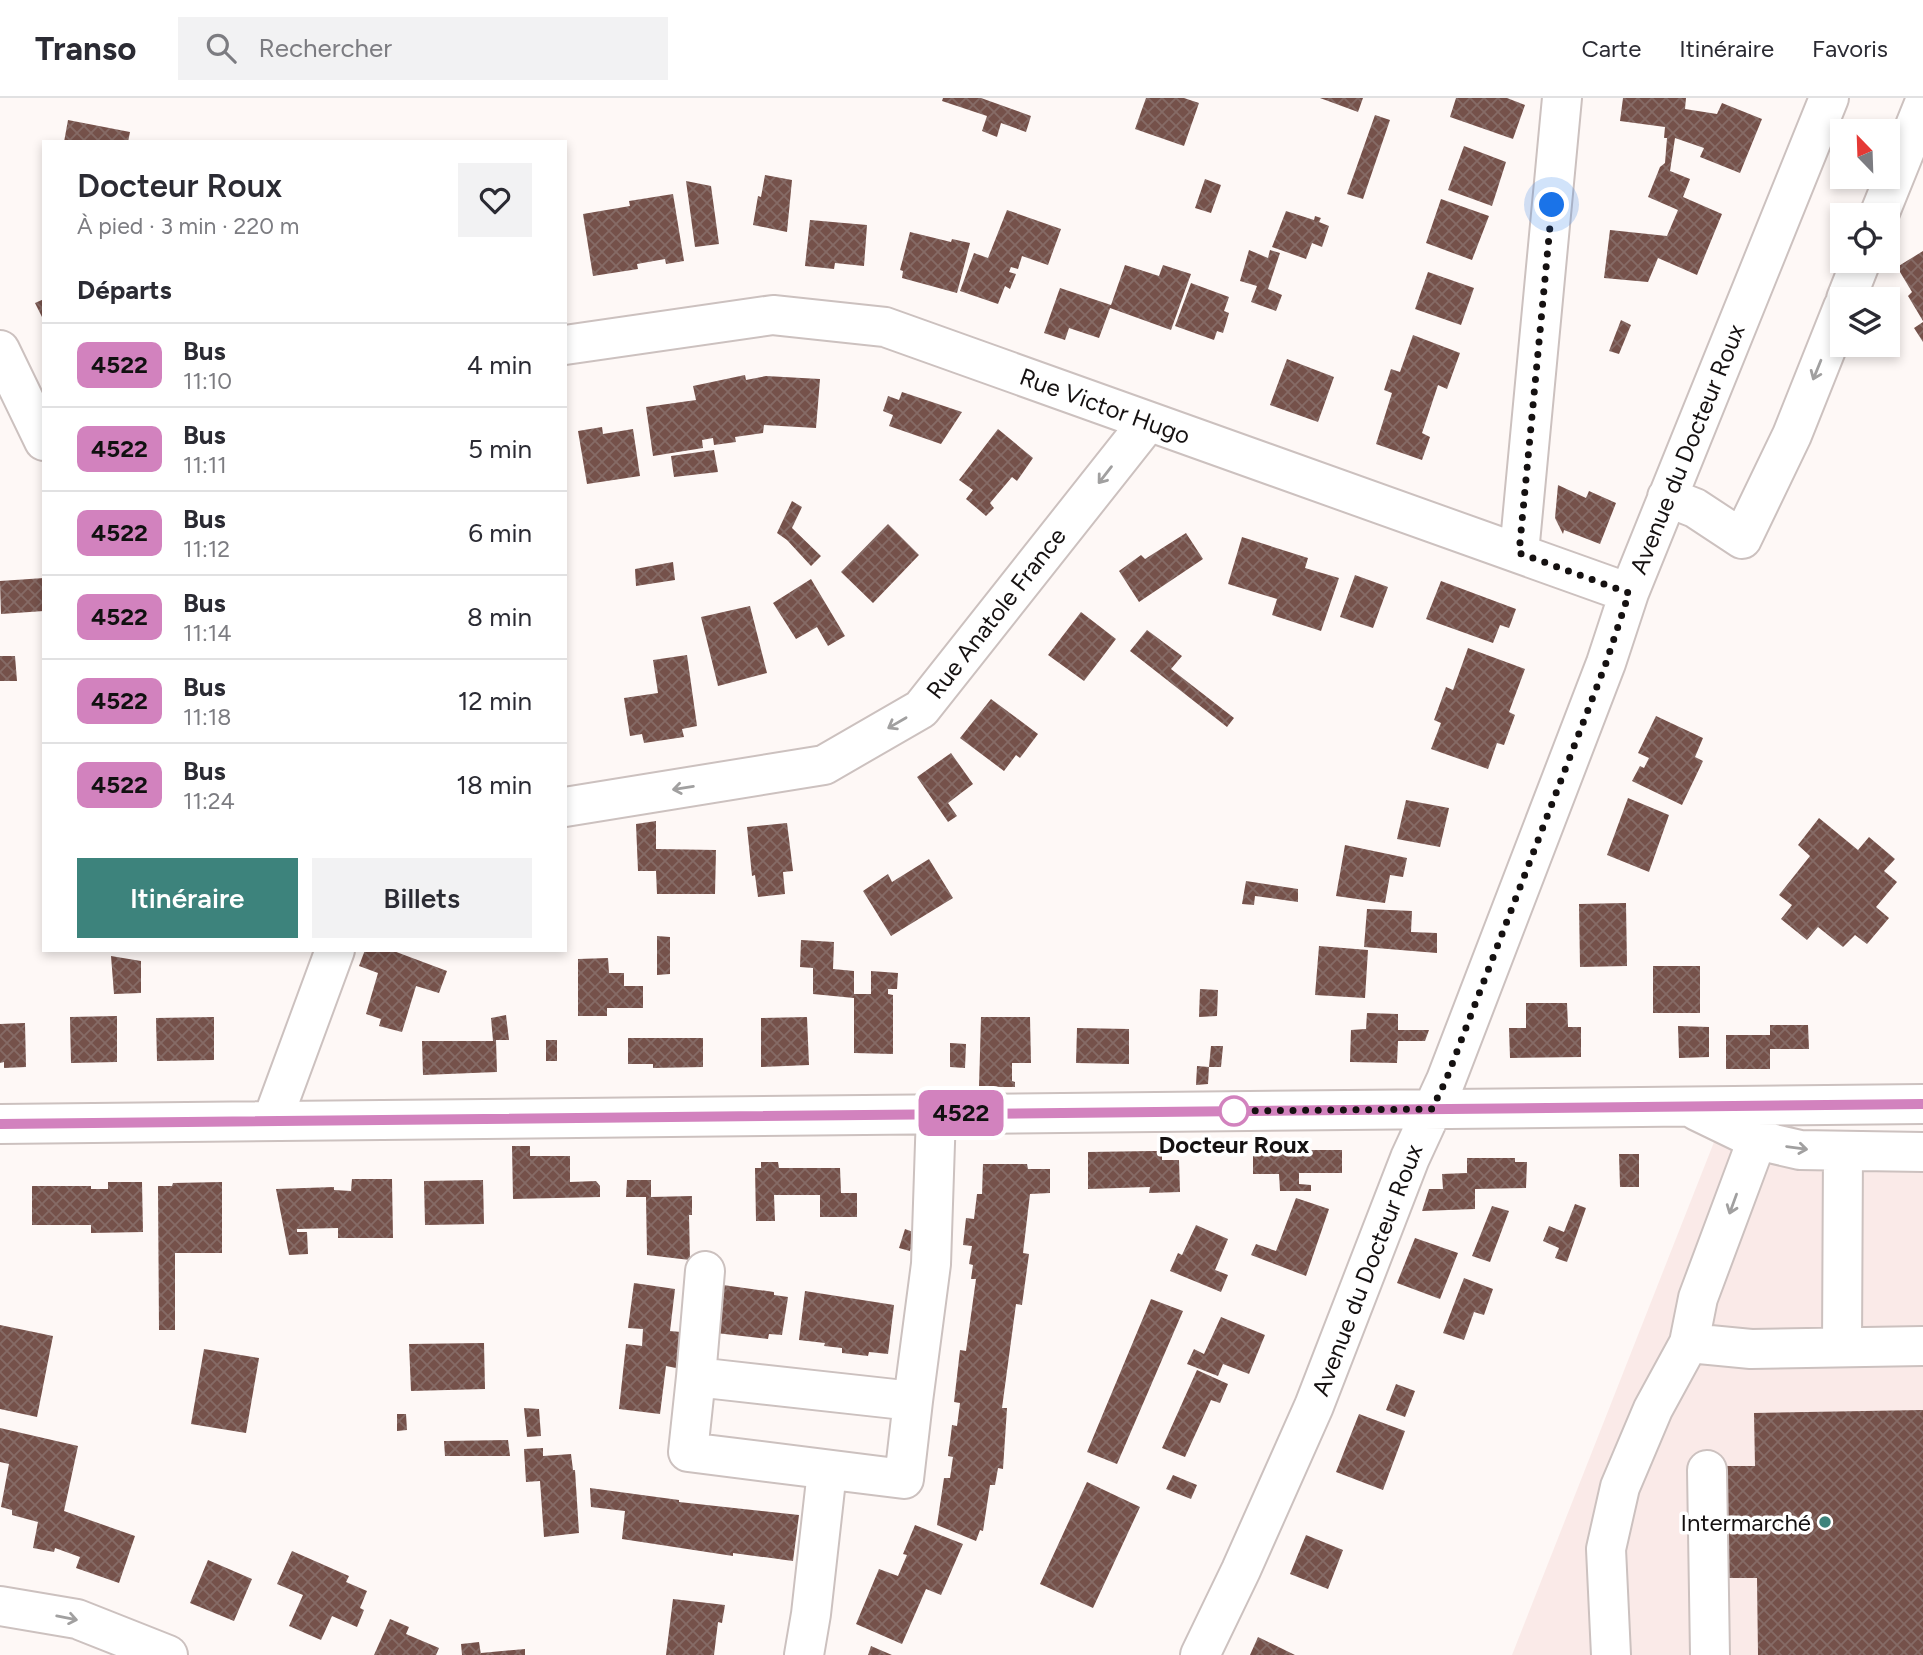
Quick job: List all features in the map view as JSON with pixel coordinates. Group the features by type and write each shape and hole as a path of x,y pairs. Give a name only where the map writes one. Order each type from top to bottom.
{"street":[{"path":"1519,553 1562,98"},
{"name":"Avenue du Docteur Roux","path":"1199,1655 1241,1570 1314,1406 1410,1158 1451,1067 1601,676 1629,593 1829,98"},
{"path":"1884,203 1923,106"},
{"name":"Rue Victor Hugo","path":"567,345 773,315 885,327 1629,593"},
{"path":"1667,497 1695,508 1742,539 1791,435 1830,339"},
{"path":"0,351 42,437"},
{"name":"Rue Anatole France","path":"567,807 824,765 921,709 1148,422"},
{"path":"272,1121 334,952"},
{"path":"0,1125 1923,1104"},
{"path":"1688,1107 1757,1140 1800,1150 1923,1152"},
{"path":"705,1271 688,1452 904,1479 931,1264 936,1113"},
{"path":"1611,1655 1606,1549 1620,1487 1653,1409 1689,1343 1698,1298 1757,1140"},
{"path":"1842,1347 1843,1151"},
{"path":"1689,1343 1751,1349 1923,1346"},
{"path":"696,1377 913,1401"},
{"path":"1707,1470 1710,1655"},
{"path":"804,1655 827,1471"},
{"path":"0,1606 77,1619 168,1655"}],"shaded area":[{"path":"1923,1133 1923,1655 1512,1655 1716,1137"}],"building":[{"path":"943,98 981,98 1031,116 1026,132 1001,123 997,137 982,131 987,116 942,101"},
{"path":"1146,98 1184,98 1199,103 1184,146 1135,129"},
{"path":"1320,98 1363,98 1358,112"},
{"path":"1456,98 1507,98 1525,105 1513,139 1450,117"},
{"path":"1623,98 1686,98 1685,109 1717,114 1722,103 1762,119 1740,173 1700,157 1704,148 1675,138 1670,171 1690,179 1683,197 1722,214 1697,275 1658,258 1648,282 1604,278 1610,230 1667,236 1678,210 1648,197 1660,167 1665,163 1665,127 1620,121"},
{"path":"1375,115 1390,120 1363,199 1347,194"},
{"path":"68,120 130,132 128,140 64,140"},
{"path":"1464,146 1506,162 1492,206 1448,190"},
{"path":"765,175 792,180 787,232 753,225"},
{"path":"1205,179 1221,185 1211,213 1195,208"},
{"path":"686,181 711,186 719,244 695,247"},
{"path":"673,194 684,261 666,264 665,259 637,264 638,269 593,276 583,214 630,206 629,201"},
{"path":"1441,199 1489,216 1472,260 1426,243"},
{"path":"1007,210 1061,229 1048,265 1022,256 1018,269 1011,267 1009,272 1016,274 1010,289 1005,286 998,304 960,291 974,253 988,258"},
{"path":"1286,211 1314,220 1315,216 1321,218 1319,222 1329,226 1322,247 1312,243 1306,259 1272,247"},
{"path":"810,220 867,225 864,266 835,263 834,269 805,266"},
{"path":"910,232 951,242 952,239 970,243 957,293 902,278 903,271 900,270"},
{"path":"1249,250 1268,258 1270,250 1280,253 1268,289 1282,295 1276,311 1251,302 1257,286 1240,281"},
{"path":"1923,251 1923,321 1908,296 1912,292 1900,272 1900,265"},
{"path":"1125,265 1159,276 1163,265 1191,274 1171,330 1110,308 1099,338 1069,328 1065,340 1044,333 1060,288 1111,305"},
{"path":"1428,272 1474,288 1461,325 1415,309"},
{"path":"1191,283 1229,297 1224,311 1229,313 1223,333 1217,331 1214,340 1175,326"},
{"path":"42,300 42,317 35,303"},
{"path":"1621,320 1631,325 1619,354 1609,351"},
{"path":"1923,322 1923,342 1914,328"},
{"path":"1413,335 1460,353 1447,389 1438,385 1422,433 1430,437 1422,460 1376,444 1392,393 1384,390 1391,369 1400,372"},
{"path":"1287,359 1334,377 1318,422 1270,405"},
{"path":"745,375 746,380 766,376 820,379 816,428 764,425 763,433 735,437 736,442 714,445 713,438 702,440 703,448 653,456 646,407 696,400 693,386"},
{"path":"902,392 962,412 941,444 889,426 893,415 883,411 888,396 899,400"},
{"path":"602,427 603,434 633,429 640,476 587,484 578,431"},
{"path":"998,429 1033,458 1017,481 1012,477 990,503 994,508 986,516 966,499 973,490 959,480"},
{"path":"714,450 718,472 674,477 671,456"},
{"path":"1558,485 1586,498 1589,491 1616,503 1600,544 1564,530 1563,534 1555,518"},
{"path":"792,501 802,507 792,528 821,556 811,566 777,533"},
{"path":"888,524 919,555 873,603 841,572"},
{"path":"1186,533 1203,559 1139,602 1119,571 1141,555 1145,559"},
{"path":"1242,537 1308,558 1305,568 1339,578 1321,631 1272,615 1277,599 1228,584"},
{"path":"673,562 675,580 636,586 635,569"},
{"path":"1355,575 1388,587 1373,628 1340,617"},
{"path":"42,578 42,611 1,614 0,581"},
{"path":"811,579 845,636 828,646 817,627 796,639 773,603"},
{"path":"1441,581 1516,609 1509,628 1500,625 1493,643 1426,619"},
{"path":"750,606 767,673 718,686 701,617"},
{"path":"1081,612 1116,639 1084,681 1048,655"},
{"path":"1147,630 1182,656 1171,669 1234,718 1227,727 1130,651"},
{"path":"1468,648 1525,669 1509,712 1515,715 1504,745 1497,743 1488,769 1431,749 1441,723 1434,720 1446,687 1453,690"},
{"path":"687,655 697,726 682,729 684,737 644,743 642,734 630,736 624,698 658,693 653,660"},
{"path":"0,656 15,656 17,681 0,681"},
{"path":"991,699 1038,734 1020,758 1016,755 1004,771 960,738"},
{"path":"1656,716 1703,738 1695,757 1703,761 1682,805 1632,781 1640,766 1644,768 1649,758 1638,753"},
{"path":"951,753 973,784 948,803 957,816 948,822 917,777"},
{"path":"1628,798 1669,815 1649,872 1607,855"},
{"path":"1406,800 1449,808 1440,847 1397,839"},
{"path":"1819,818 1858,850 1869,837 1895,859 1884,871 1897,882 1876,907 1889,918 1867,944 1855,935 1843,947 1818,927 1807,940 1781,919 1792,905 1779,895 1810,856 1798,845"},
{"path":"656,821 656,849 716,850 715,894 657,894 656,871 638,871 636,824"},
{"path":"787,823 793,871 783,872 785,894 758,897 755,875 752,876 747,827"},
{"path":"1345,845 1407,858 1403,877 1390,875 1385,903 1336,896"},
{"path":"929,859 953,898 891,936 863,891 888,874 892,882"},
{"path":"1246,881 1298,889 1298,902 1255,896 1254,905 1242,904"},
{"path":"1626,903 1627,966 1580,967 1579,904"},
{"path":"1367,909 1412,911 1411,932 1437,933 1437,953 1364,947"},
{"path":"657,936 670,937 670,974 657,975"},
{"path":"801,940 834,942 833,969 854,971 854,994 871,994 871,971 898,973 897,989 888,989 888,994 893,995 893,1054 854,1053 854,998 813,994 813,968 800,967"},
{"path":"1319,946 1368,950 1365,998 1315,995"},
{"path":"364,952 396,952 447,971 439,993 416,986 402,1032 379,1026 381,1019 366,1014 378,973 359,966"},
{"path":"111,956 141,961 141,993 114,994"},
{"path":"608,958 609,973 624,973 624,986 643,986 643,1008 607,1008 607,1016 578,1016 578,959"},
{"path":"1653,966 1700,966 1700,1013 1653,1013"},
{"path":"1200,989 1218,990 1217,1016 1199,1017"},
{"path":"1526,1003 1567,1003 1568,1027 1581,1027 1581,1057 1510,1058 1509,1028 1526,1028"},
{"path":"1367,1013 1398,1014 1398,1030 1429,1030 1425,1041 1398,1041 1397,1063 1350,1062 1351,1030 1366,1029"},
{"path":"506,1015 509,1040 496,1040 497,1072 423,1075 422,1041 493,1041 491,1018"},
{"path":"117,1016 117,1062 71,1063 70,1017"},
{"path":"214,1017 214,1060 157,1061 156,1018"},
{"path":"807,1017 809,1065 761,1067 761,1018"},
{"path":"981,1017 1030,1017 1031,1063 1012,1063 1012,1081 1015,1082 1015,1087 979,1087"},
{"path":"25,1023 26,1067 4,1068 4,1062 0,1063 0,1024"},
{"path":"1770,1025 1808,1025 1809,1049 1770,1049 1770,1069 1726,1069 1726,1035 1770,1035"},
{"path":"1678,1026 1709,1027 1709,1057 1679,1058"},
{"path":"1077,1028 1129,1029 1129,1064 1076,1063"},
{"path":"628,1038 703,1038 703,1067 653,1068 653,1064 628,1064"},
{"path":"546,1040 557,1040 557,1061 546,1061"},
{"path":"950,1043 966,1044 965,1068 950,1067"},
{"path":"1211,1046 1223,1046 1221,1067 1209,1067"},
{"path":"1197,1066 1209,1067 1208,1084 1196,1085"},
{"path":"512,1146 530,1146 530,1156 570,1156 570,1182 596,1181 600,1186 600,1197 513,1199"},
{"path":"1275,1150 1342,1150 1342,1173 1299,1173 1299,1184 1311,1185 1311,1191 1280,1191 1279,1174 1253,1174 1253,1154 1275,1155"},
{"path":"1162,1151 1162,1160 1179,1160 1180,1192 1149,1193 1150,1187 1088,1189 1088,1152"},
{"path":"1619,1154 1639,1154 1639,1187 1620,1187"},
{"path":"1467,1158 1515,1158 1515,1162 1527,1162 1526,1188 1475,1189 1475,1209 1422,1211 1429,1189 1443,1189 1442,1174 1467,1173"},
{"path":"761,1162 778,1162 779,1168 840,1168 841,1193 857,1193 857,1217 820,1217 820,1195 774,1195 775,1221 756,1221 755,1168 761,1168"},
{"path":"983,1164 1027,1164 1028,1169 1050,1169 1050,1193 1030,1194 1023,1253 1029,1254 1022,1305 1016,1304 1002,1408 1007,1408 1003,1469 998,1468 995,1485 990,1485 983,1531 980,1530 976,1541 937,1525 944,1478 950,1478 953,1457 948,1456 952,1425 957,1426 960,1403 954,1402 960,1350 966,1351 976,1279 971,1279 973,1265 969,1264 972,1246 963,1245 966,1218 974,1219 977,1194 982,1194"},
{"path":"352,1179 392,1179 393,1238 338,1238 338,1228 297,1229 297,1232 307,1232 308,1254 289,1255 276,1189 334,1187 334,1190 351,1191"},
{"path":"483,1180 484,1224 425,1225 424,1181"},
{"path":"627,1180 651,1180 651,1197 692,1196 692,1215 689,1215 690,1260 647,1255 646,1197 626,1197"},
{"path":"108,1182 142,1182 143,1232 91,1233 91,1225 32,1225 32,1186 91,1186 91,1189 108,1189"},
{"path":"222,1182 222,1253 175,1253 175,1330 159,1330 158,1186"},
{"path":"1296,1198 1329,1209 1306,1276 1251,1255 1256,1244 1276,1251"},
{"path":"1575,1204 1586,1208 1567,1262 1555,1258 1559,1248 1543,1241 1549,1226 1564,1232"},
{"path":"1492,1206 1509,1211 1490,1262 1472,1256"},
{"path":"1196,1225 1228,1239 1215,1270 1228,1275 1221,1292 1170,1271 1178,1253 1182,1255"},
{"path":"905,1229 916,1233 910,1251 899,1248"},
{"path":"1415,1238 1458,1253 1440,1299 1397,1283"},
{"path":"1464,1278 1493,1289 1484,1315 1474,1312 1464,1340 1443,1333"},
{"path":"634,1283 675,1289 670,1331 681,1332 679,1350 676,1368 666,1366 660,1414 619,1409 626,1344 642,1346 643,1329 628,1328"},
{"path":"723,1285 774,1292 774,1295 788,1297 782,1335 769,1334 768,1339 716,1333"},
{"path":"805,1291 894,1305 888,1354 869,1352 868,1356 842,1353 842,1348 799,1340"},
{"path":"1151,1299 1183,1311 1117,1464 1087,1452"},
{"path":"1221,1317 1265,1335 1249,1374 1223,1364 1218,1376 1187,1364 1194,1349 1204,1354"},
{"path":"0,1325 53,1336 37,1417 0,1409"},
{"path":"484,1343 485,1389 411,1391 409,1344"},
{"path":"204,1349 259,1358 246,1433 191,1424"},
{"path":"1197,1370 1228,1384 1220,1403 1211,1400 1185,1457 1162,1448"},
{"path":"1396,1384 1415,1391 1405,1417 1386,1410"},
{"path":"524,1408 539,1409 541,1436 527,1437"},
{"name":"Intermarché","path":"1923,1410 1923,1655 1758,1655 1757,1578 1728,1578 1725,1466 1755,1466 1754,1413"},
{"path":"397,1414 406,1414 407,1430 397,1431"},
{"path":"1359,1414 1405,1431 1383,1490 1336,1472"},
{"path":"0,1428 78,1446 64,1511 135,1536 119,1583 76,1568 80,1557 55,1548 54,1552 33,1548 38,1522 12,1515 12,1510 1,1507 9,1464 0,1462"},
{"path":"508,1440 510,1456 445,1456 444,1441"},
{"path":"543,1448 543,1456 571,1454 575,1470 579,1533 544,1537 540,1481 526,1482 524,1449"},
{"path":"1173,1475 1197,1485 1191,1499 1166,1489"},
{"path":"1087,1482 1140,1507 1093,1608 1040,1584"},
{"path":"590,1488 679,1502 799,1515 793,1561 733,1553 733,1556 622,1539 625,1511 591,1507"},
{"path":"915,1525 963,1544 941,1595 926,1589 902,1644 856,1624 879,1569 898,1576 907,1555 903,1554"},
{"path":"1306,1535 1343,1550 1328,1589 1290,1574"},
{"path":"292,1551 349,1576 346,1582 367,1591 360,1608 364,1610 357,1627 332,1616 321,1640 289,1626 303,1595 277,1584"},
{"path":"208,1560 252,1579 234,1621 190,1603"},
{"path":"673,1599 725,1605 722,1623 718,1622 714,1655 666,1655"},
{"path":"390,1619 409,1627 406,1634 439,1648 436,1655 374,1655"},
{"path":"1258,1637 1295,1655 1250,1655"},
{"path":"479,1642 481,1655 462,1655 461,1644"},
{"path":"871,1646 892,1655 868,1655"},
{"path":"525,1649 525,1655 481,1655 481,1653"}],"bus line":[{"name":"4522","path":"0,1124 1923,1104"}],"place":[{"name":"Docteur Roux","path":"1234,1111"},
{"name":"Intermarché","path":"1825,1522"}],"route":[{"path":"1234,1111 1432,1109 1446,1080 1606,663 1629,593 1519,553 1552,205"}]}
